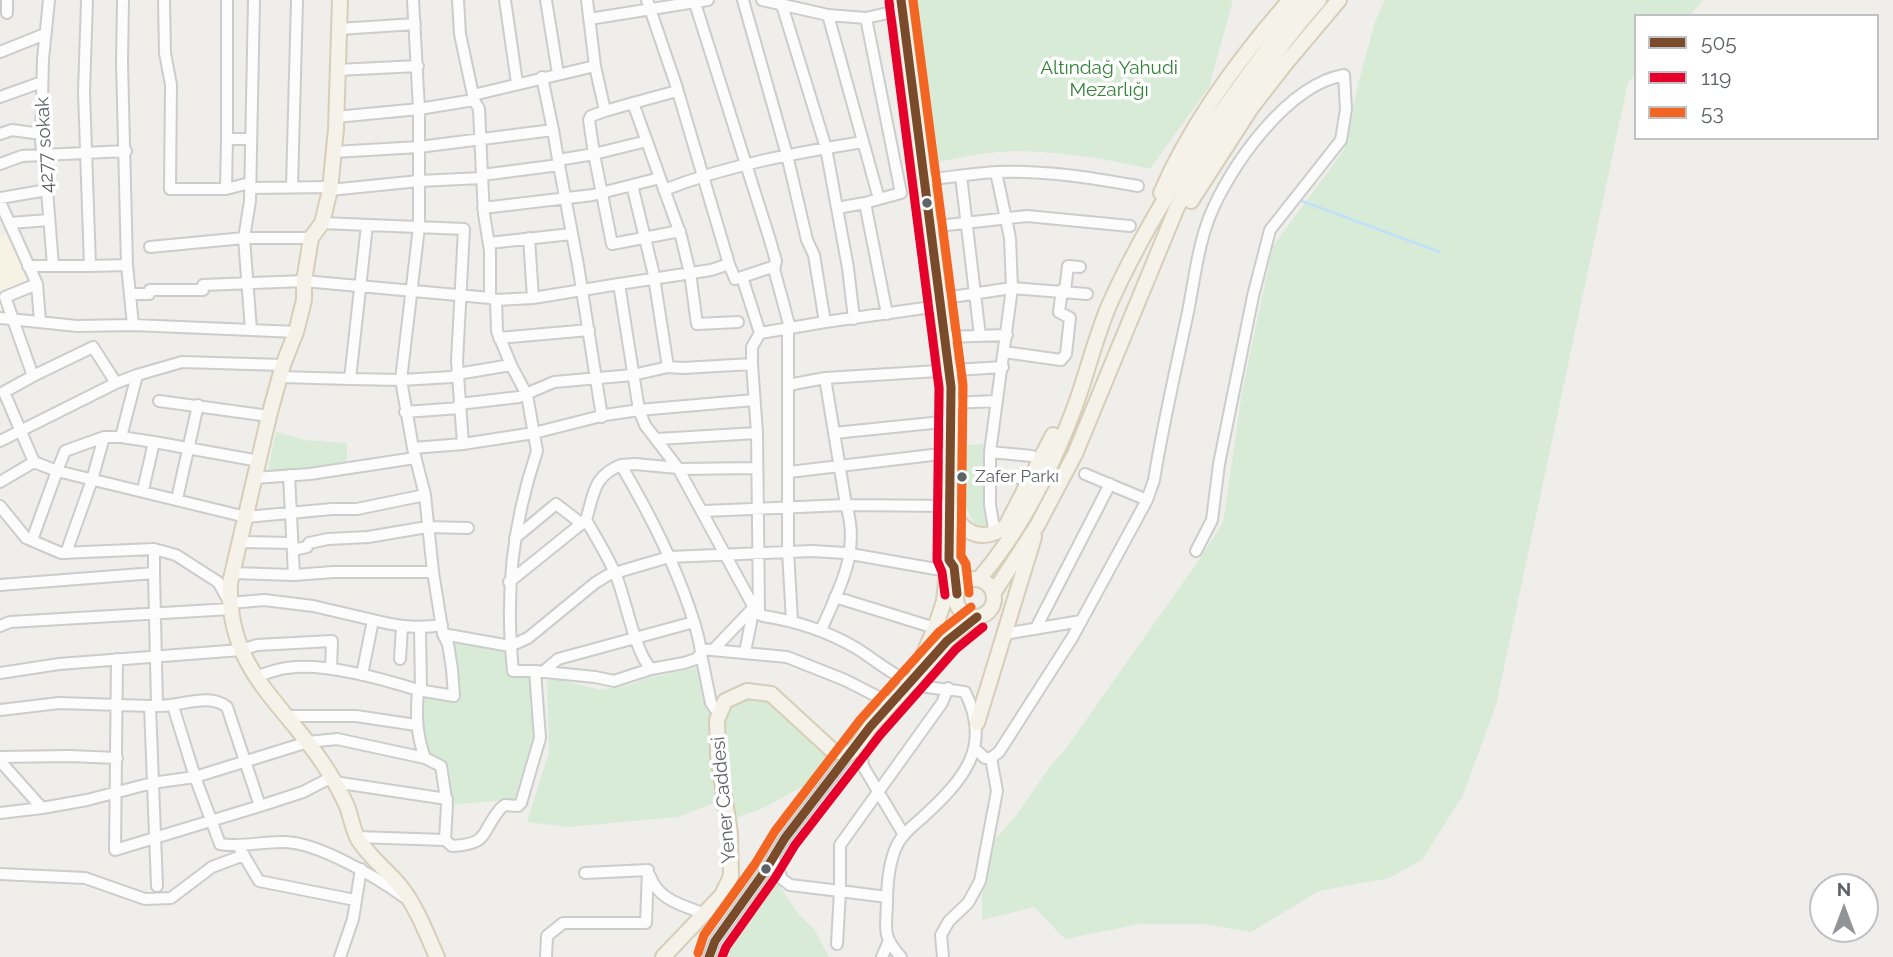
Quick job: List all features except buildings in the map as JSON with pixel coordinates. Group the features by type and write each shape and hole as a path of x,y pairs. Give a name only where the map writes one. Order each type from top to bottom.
{"main road":[{"path":"340,0 337,117 331,188 322,223 311,238 304,281 304,300 269,415 233,573 230,606 241,650 254,677 308,742 333,779 346,804 357,837 383,870 399,884 411,902 437,957"},
{"path":"1274,18 1276,0"},
{"path":"950,506 956,520 970,532 982,536 995,534 1006,526 1050,444 1066,401 1167,180 1193,133 1237,66 1290,0"},
{"path":"856,748 868,729 942,645 964,624 986,614 993,607 994,592 1037,526 1075,454 1194,166 1235,90 1305,0"},
{"path":"1147,227 1319,0"},
{"path":"1157,251 1251,108 1339,0"},
{"path":"901,5 951,403 950,566 944,601 911,683"},
{"path":"942,645 961,586 976,579 1000,555 1018,528 1049,470 1075,406 1093,344"},
{"path":"977,723 1037,526"},
{"path":"950,566 988,583 994,592"},
{"path":"950,566 963,613 977,617"},
{"name":"Yener Caddesi","path":"663,957 722,895 731,876 730,833 718,756 718,713 725,701 747,691 771,694 833,751 856,748"}],"street":[{"path":"7,0 7,13"},
{"name":"4277 sokak","path":"48,0 42,82 41,155 47,190 53,265"},
{"path":"87,0 84,92 90,266"},
{"path":"123,0 127,265 133,325"},
{"path":"164,0 165,53 171,78 170,189 226,189 250,185 331,188 482,177 558,163 647,141"},
{"path":"226,189 227,0"},
{"path":"251,330 244,238 250,201 254,0"},
{"path":"292,187 297,0"},
{"path":"254,677 287,667 331,669 454,696 448,644 442,630 433,572 425,495 405,412 401,380 419,227 418,66 413,0"},
{"path":"458,0 460,34 473,97 479,108 484,208 499,338 527,395 537,451 515,538 509,582 513,671 540,671 614,681 651,669 684,663 696,659 701,652 745,652 787,657 845,680 892,704"},
{"path":"505,0 517,83"},
{"path":"546,0 558,74"},
{"path":"587,0 595,65 605,111"},
{"path":"589,19 649,5 708,0"},
{"path":"743,0 787,155 807,240 814,255 825,322"},
{"path":"762,0 828,15 866,18 901,5"},
{"path":"694,1 773,249 789,328 788,551 792,621"},
{"path":"649,5 735,279 775,266"},
{"path":"782,5 826,148 848,268 853,318"},
{"path":"828,15 879,199"},
{"path":"837,208 864,204 901,193 866,18"},
{"path":"338,29 415,24"},
{"path":"0,52 45,34"},
{"path":"337,117 419,108 473,97 517,83 595,65"},
{"path":"337,70 418,66"},
{"path":"975,749 985,758 991,758 999,752 1081,621 1147,500 1154,480 1202,245 1215,203 1272,120 1308,89 1330,78 1344,75 1346,109 1341,140 1270,230 1253,296 1219,464 1212,520 1196,551"},
{"path":"542,77 590,330 602,417"},
{"path":"0,97 42,82"},
{"path":"677,90 590,116 589,120 612,244 680,231"},
{"path":"634,103 680,231 690,273 697,324 738,322"},
{"path":"0,134 12,130 41,134"},
{"path":"334,152 419,147 553,130"},
{"path":"227,139 250,139"},
{"path":"484,208 566,199 632,185 662,184 787,155 863,142"},
{"path":"0,164 22,156 126,151"},
{"path":"923,180 996,172 1100,179 1138,186"},
{"path":"995,534 990,505 990,452 1012,288 1010,238 996,172"},
{"path":"961,176 980,336"},
{"path":"632,185 654,278 668,367"},
{"path":"40,321 37,284 0,200 47,190"},
{"path":"864,204 887,314"},
{"path":"929,227 1006,218 1041,217 1130,226"},
{"path":"10,223 49,220"},
{"path":"322,223 464,229 457,374 463,444"},
{"path":"350,379 367,225"},
{"path":"489,243 571,234"},
{"path":"150,247 244,238 311,238"},
{"path":"529,239 533,299"},
{"path":"130,294 149,294 150,290 204,290 203,285 304,281 358,284 361,287 493,300 533,299 711,270 729,264"},
{"path":"29,266 127,265"},
{"path":"1004,352 1061,360 1066,354 1070,318 1059,312 1068,266 1080,267"},
{"path":"742,277 760,333 752,347 757,433 756,611 745,652"},
{"path":"33,376 6,319 5,297 37,284"},
{"path":"618,284 639,410 645,425 679,468 756,611 821,630 911,683 965,692 987,690"},
{"path":"760,333 887,314 1012,288 1087,293"},
{"path":"6,319 77,327 133,325 296,332"},
{"path":"499,338 590,330"},
{"path":"944,337 1007,335"},
{"path":"116,383 93,347 1,390 22,430 34,462 92,480 246,517 356,509 425,495"},
{"path":"0,441 116,383 182,362 350,379 401,380 452,377 511,365"},
{"path":"405,412 527,395 554,382 596,379 668,367 752,364"},
{"path":"788,386 825,379 1003,367"},
{"path":"121,437 137,375"},
{"path":"821,630 851,554 851,520 846,505 825,379"},
{"path":"255,478 334,471 639,410 754,400"},
{"path":"159,401 269,415"},
{"path":"951,403 997,401"},
{"path":"177,499 198,405"},
{"path":"834,433 951,421"},
{"path":"657,439 757,433"},
{"path":"66,553 104,437"},
{"path":"32,540 65,450 104,437 121,437 259,461"},
{"path":"144,491 155,442"},
{"path":"990,452 1032,456"},
{"path":"789,472 949,453"},
{"path":"0,482 34,462"},
{"path":"509,582 584,522 598,480 607,470 635,464 679,468 756,468"},
{"path":"621,465 663,540 694,622 711,703 718,713"},
{"path":"1085,474 1147,500"},
{"path":"289,475 294,575"},
{"path":"990,477 1021,478"},
{"path":"1036,628 1110,484"},
{"path":"515,538 556,503 584,522 615,573 636,636 651,669"},
{"path":"704,511 846,505 950,506"},
{"path":"0,506 5,520 26,538 61,553 154,549 176,555 218,582 230,606"},
{"path":"241,542 307,547 309,542 368,537 427,527 468,528"},
{"path":"154,549 152,783 157,886"},
{"path":"0,626 10,622 230,606 264,600 313,606 402,627 442,630 510,646 528,638 595,583 615,573 669,557 788,551 851,554 950,566"},
{"path":"233,573 294,575 333,572 433,572"},
{"path":"0,585 155,573"},
{"path":"835,597 935,628"},
{"path":"713,650 756,611"},
{"path":"362,675 373,620"},
{"path":"1004,634 1081,621"},
{"path":"540,671 558,659 694,622"},
{"path":"400,659 402,627"},
{"path":"420,628 416,725 417,737 425,758"},
{"path":"0,673 59,664 241,650 257,645 332,641 331,669"},
{"path":"117,659 115,850 303,792 333,779 447,799"},
{"path":"357,837 444,840 452,846 481,840 501,808 521,803 540,738 540,671"},
{"path":"837,944 840,845 942,703 948,688"},
{"path":"882,957 888,943 887,897 891,866 898,844 955,782 975,749 977,723 965,692"},
{"path":"0,710 59,703 116,706 173,706 195,701 223,703 228,707 260,806"},
{"path":"173,706 220,844 241,851 259,881 355,900"},
{"path":"285,716 356,716 416,725"},
{"path":"0,813 42,808 195,776 308,742 337,739 425,758 441,766 447,799 444,840"},
{"path":"856,748 877,793 904,835"},
{"path":"709,957 715,942 785,838 856,748"},
{"path":"0,760 70,756 117,758"},
{"path":"943,957 941,935 949,921 968,903 979,881 997,792 991,758"},
{"path":"0,760 42,808"},
{"path":"0,874 85,878 145,899 171,898 212,867 262,842 300,843 360,869 411,902"},
{"path":"773,857 782,879 790,885 887,897"},
{"path":"340,957 353,919 360,869"},
{"path":"648,870 654,886 670,902 705,914"},
{"path":"585,873 648,870"},
{"path":"546,957 547,936 563,923 646,923 648,870"},
{"path":"888,943 901,957"}],"shaded area":[{"path":"10,232 30,284 3,298 9,318 0,316 0,236"}],"green space":[{"name":"Altındağ Yahudi Mezarlığı","path":"914,0 1233,0 1209,87 1150,169 1112,161 1027,151 982,154 931,163"},
{"path":"1385,0 1703,0 1691,14 1634,14 1634,76 1628,82 1496,705 1463,795 1422,860 1389,878 1319,891 1251,932 1203,924 1140,924 1065,939 1034,907 982,920 982,895 993,842 1016,816 1051,765 1067,747 1223,523 1242,392 1273,246 1344,150 1375,22"},
{"path":"276,432 305,440 347,443 347,467 267,474"},
{"name":"Zafer Parkı","path":"985,444 989,531 974,523 964,504 966,445"},
{"path":"445,637 508,648 510,676 533,674 538,738 518,799 448,805 444,765 428,756 421,727 421,696 454,696"},
{"path":"697,668 710,712 711,756 717,802 677,817 569,827 527,822 549,752 547,680 560,680 601,690"},
{"path":"749,698 761,698 775,707 837,755 817,779 761,809 730,820 721,719 732,705"},
{"path":"771,873 798,914 814,929 829,957 721,957 729,934"}],"waterway":[{"path":"1299,200 1440,252"}],"transit line":[{"name":"505","path":"901,0 951,387 949,560 954,567 957,594"},
{"name":"53","path":"913,0 963,385 961,556 966,564 969,593"},
{"name":"119","path":"889,2 939,388 937,560 942,572 945,595"},
{"name":"53","path":"698,953 704,935 775,831 860,720 939,632 971,607"},
{"name":"505","path":"709,957 715,941 785,838 870,727 947,641 977,617"},
{"name":"119","path":"722,957 726,947 795,845 880,735 956,649 983,627"}],"place":[{"name":"Zafer Parkı","path":"962,477"}]}
